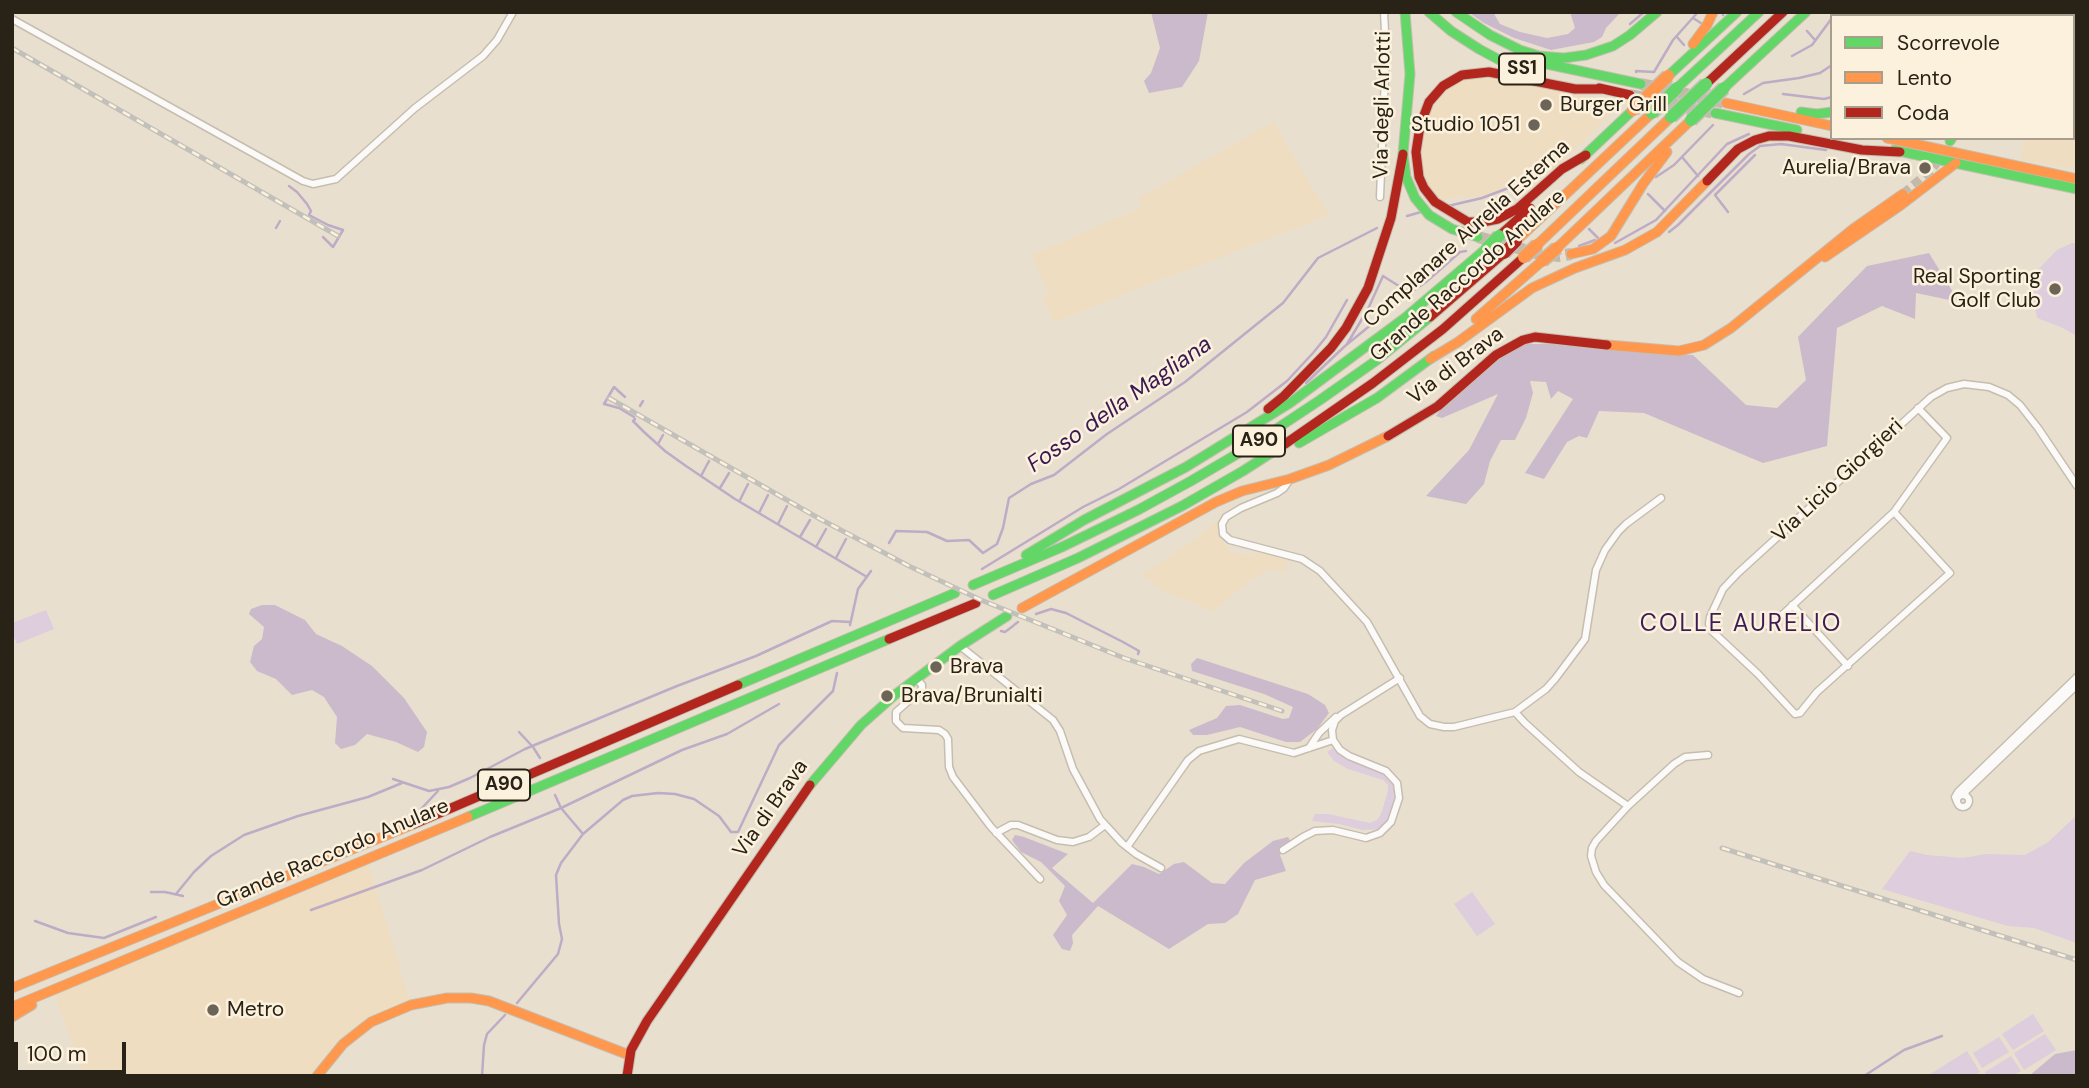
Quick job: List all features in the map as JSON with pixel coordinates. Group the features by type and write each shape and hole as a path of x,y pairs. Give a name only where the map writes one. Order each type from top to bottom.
{"main road":[{"path":"1218,448 1230,435 1284,396 1331,348 1346,328 1368,288 1391,218 1403,154 1409,99 1409,47 1405,12"},
{"name":"SS1","path":"1429,12 1461,38 1506,63 1556,79 1630,95"},
{"name":"SS1","path":"1447,12 1484,39 1519,56 1641,84"},
{"path":"1456,12 1490,35 1520,50 1539,56 1564,58 1586,55 1613,46 1657,12"},
{"path":"1671,73 1704,31 1713,12"},
{"name":"Complanare Aurelia Esterna","path":"978,583 1077,524 1218,448 1290,403 1356,356 1429,299 1487,248 1737,12"},
{"name":"Grande Raccordo Anulare","path":"978,583 1062,547 1138,510 1249,447 1377,360 1504,253 1759,12"},
{"name":"Grande Raccordo Anulare","path":"993,595 1078,558 1159,518 1242,471 1373,383 1443,329 1537,246 1783,12"},
{"path":"1430,359 1557,248 1805,12"},
{"path":"1729,84 1759,64 1818,12"},
{"path":"1478,237 1443,225 1429,215 1424,200 1417,168 1418,134 1429,102 1438,89 1469,74 1489,72 1575,89 1604,89"},
{"path":"1726,103 1830,126"},
{"path":"1740,106 1830,113"},
{"path":"1715,113 1830,137"},
{"path":"1571,254 1598,247 1615,232 1643,184 1686,124"},
{"path":"1242,471 1270,460 1385,392 1532,288 1575,268 1625,250 1651,235 1672,218 1728,158 1755,140 1769,136 1789,136 1869,151 1899,152"},
{"path":"1843,140 2077,189"},
{"path":"1896,140 2077,179"},
{"path":"1935,140 1953,148 2020,167"},
{"path":"1403,154 1411,191 1468,222 1489,221 1505,216 1524,204 1562,169 1586,155"},
{"name":"Via di Brava","path":"1022,608 1216,502 1242,491 1290,479 1345,458 1438,406 1496,355 1523,340 1535,337 1551,338 1679,351 1704,345 1731,328 1853,229 1956,163"},
{"name":"Grande Raccordo Anulare","path":"12,988 411,825 955,593"},
{"name":"Grande Raccordo Anulare","path":"12,1007 367,861 976,603"},
{"name":"Via di Brava","path":"626,1076 629,1055 642,1029 812,783 868,718 916,678 1007,616"},
{"path":"12,982 50,972"},
{"path":"12,1017 75,981"},
{"path":"317,1076 349,1038 371,1022 397,1009 447,998 476,999 501,1005 629,1055"}],"street":[{"path":"12,19 303,181 313,184 336,179 415,108 483,56 497,40 513,12"},
{"name":"Via degli Arlotti","path":"1380,197 1387,51 1384,12"},
{"name":"Via Licio Giorgieri","path":"1848,666 1817,692 1797,714 1712,631 1710,617 1723,589 1738,573 1937,393 1956,385 1978,384 2002,391 2027,413 2077,486"},
{"path":"1769,627 1894,512 1947,438 1919,408"},
{"path":"1290,479 1277,493 1226,517 1222,524 1223,534 1230,540 1296,556 1315,566 1367,622 1420,716 1435,726 1454,727 1515,712 1555,679 1583,643 1596,570 1611,541 1626,524 1661,498"},
{"path":"1792,605 1848,666 1950,573 1894,512"},
{"path":"960,646 1053,720 1060,731 1076,776 1094,810 1127,847 1161,868"},
{"path":"1986,769 1956,794 1957,802 1959,796 1966,796 1965,792 1986,769 2072,687 2077,677"},
{"path":"916,678 922,685 922,690 897,712 896,721 903,727 939,730 945,734 948,739 951,774 996,833 1040,879"},
{"path":"1309,748 1331,720 1400,678"},
{"path":"1515,712 1579,772 1628,806"},
{"path":"1283,850 1318,831 1333,830 1366,838 1376,836 1386,828 1395,814 1399,793 1392,776 1382,769 1349,756 1334,740 1333,726 1341,715"},
{"path":"1127,847 1196,752 1237,740 1292,752 1334,740"},
{"path":"1708,755 1689,756 1677,761 1628,806 1592,848 1592,860 1598,876 1612,894 1683,966 1703,979 1739,993"},
{"path":"996,833 1009,826 1018,825 1057,840 1073,842 1089,837 1105,825"}],"shaded area":[{"path":"1151,12 1208,12 1199,61 1182,87 1149,93 1144,81 1151,73 1160,48"},
{"path":"1468,12 1493,12 1500,24 1547,38 1568,34 1575,28 1570,12 1621,12 1606,28 1602,37 1594,42 1551,50 1514,38"},
{"path":"1920,12 1992,12 1991,14"},
{"path":"2077,12 2077,169 2021,160 2023,140 2075,140 2075,14 2003,14"},
{"path":"1479,77 1529,83 1622,104 1553,170 1528,176 1483,196 1472,198 1464,195 1442,200 1427,182 1423,169 1423,134 1439,97 1462,80"},
{"path":"1273,122 1329,215 1055,322 1042,298 1049,295 1032,255 1143,207 1139,198"},
{"name":"Real Sporting Golf Club","path":"2077,243 2077,336 2037,318 2030,278 2057,250"},
{"path":"1929,253 1959,302 1916,293 1915,319 1882,306 1837,328 1827,446 1763,463 1644,413 1599,411 1587,438 1579,436 1567,442 1544,479 1525,473 1573,399 1558,391 1551,399 1546,382 1530,381 1533,393 1526,418 1515,440 1501,440 1490,461 1484,484 1466,504 1426,496 1469,450 1498,394 1442,418 1436,416 1451,397 1502,357 1524,344 1693,355 1746,405 1777,408 1806,380 1798,337 1867,266"},
{"path":"1220,518 1218,535 1228,549 1235,554 1256,555 1259,550 1289,559 1284,573 1270,569 1214,611 1161,590 1142,575 1194,540"},
{"path":"262,605 275,605 305,620 316,634 342,646 372,666 404,698 427,732 424,747 418,752 396,742 367,734 355,745 341,749 335,743 337,717 324,697 312,690 292,695 276,679 257,671 250,662 254,646 262,639 264,627 249,614 251,609"},
{"path":"46,610 54,629 17,644 12,633 12,623"},
{"path":"1197,658 1308,694 1325,705 1329,713 1317,729 1300,742 1286,742 1240,727 1207,735 1193,735 1189,730 1217,718 1226,706 1240,705 1283,719 1289,718 1293,707 1264,694 1192,671 1191,664"},
{"path":"1335,747 1349,760 1382,772 1393,780 1396,789 1394,807 1382,829 1363,830 1312,821 1315,814 1328,814 1370,823 1377,820 1381,814 1388,785 1383,780 1348,769 1334,761 1327,752"},
{"path":"2077,815 2077,943 2034,928 2008,926 1882,889 1910,851 1963,858 1986,854 2025,855 2047,843"},
{"path":"1015,835 1068,854 1052,868 1093,903 1132,864 1159,874 1174,864 1184,862 1212,883 1225,884 1244,863 1273,841 1288,837 1291,842 1280,855 1286,871 1255,880 1238,914 1225,923 1208,924 1169,949 1098,906 1072,935 1070,951 1062,949 1053,935 1067,915 1059,901 1065,886 1041,862 1021,852 1012,840"},
{"path":"367,861 411,1005 359,1030 318,1076 84,1076 53,990"},
{"path":"1472,892 1495,924 1477,936 1454,904"},
{"path":"2033,1014 2044,1031 2013,1050 2002,1034"},
{"path":"2045,1034 2056,1050 2024,1070 2014,1053"},
{"path":"1999,1037 2009,1052 1982,1068 1973,1053"},
{"path":"2077,1050 2077,1076 2029,1076 2055,1054"},
{"path":"1967,1051 1980,1072 1974,1076 1927,1076"},
{"path":"2011,1056 2021,1071 2012,1076 1987,1076 1985,1072"}],"waterway":[{"path":"1630,24 1644,12"},
{"path":"1636,72 1654,72 1673,40 1698,12"},
{"path":"1693,18 1704,25"},
{"path":"1792,56 1812,45 1830,21"},
{"path":"1807,31 1815,40"},
{"path":"1677,37 1684,45"},
{"name":"Fosso della Magliana","path":"1744,94 1763,83 1820,73 1830,66"},
{"path":"1783,94 1830,98"},
{"name":"Fosso della Magliana","path":"1656,177 1674,165 1713,125"},
{"path":"1615,243 1656,220 1727,144 1749,134"},
{"path":"1669,232 1760,146 1781,144 1826,150"},
{"path":"1715,195 1755,155"},
{"path":"1682,157 1698,176"},
{"name":"Fosso della Magliana","path":"1448,206 1482,198 1535,178"},
{"path":"289,186 307,204 311,211 309,215 343,230 333,247 323,237"},
{"path":"1648,194 1665,211"},
{"path":"1715,195 1728,212"},
{"name":"Fosso della Magliana","path":"1407,216 1421,212"},
{"path":"276,228 280,221"},
{"name":"Fosso della Magliana","path":"889,543 896,531 927,532 947,541 969,540 983,553 997,544 1009,498 1031,484 1054,475 1107,434 1185,382 1283,303 1318,258 1377,228"},
{"path":"1589,229 1598,238"},
{"path":"1579,246 1595,240"},
{"path":"1306,383 1345,346 1460,252 1466,251"},
{"path":"1347,344 1368,309 1383,276 1410,293"},
{"path":"982,569 1247,412 1287,381 1313,353 1326,337 1347,300"},
{"path":"625,397 614,387 604,404 619,408 634,417"},
{"path":"640,406 643,401"},
{"path":"635,419 633,421 644,432 686,466 735,499 867,577"},
{"path":"658,444 663,435"},
{"path":"701,476 709,461"},
{"path":"720,488 729,473"},
{"path":"740,500 748,484"},
{"path":"759,513 768,495"},
{"path":"778,524 787,506"},
{"path":"800,537 810,520"},
{"path":"816,547 826,529"},
{"path":"836,558 846,539"},
{"name":"Fosso della Magliana","path":"850,625 858,589 871,571"},
{"path":"1036,614 1051,609 1066,613 1139,651 1138,654"},
{"path":"393,779 429,791 449,787 525,749 756,656 832,621 850,622"},
{"path":"1014,625 1018,622"},
{"path":"1001,631 1005,632 1013,626"},
{"name":"Fosso della Magliana","path":"517,1003 558,954 562,939 556,875 561,863 583,834 623,800 632,796 658,793 694,799 719,816 731,832 738,832 779,745 833,691 837,673"},
{"path":"311,910 422,870 682,750 727,734 779,704"},
{"path":"519,732 540,758"},
{"path":"176,894 211,856 244,835 298,816 368,797 402,783"},
{"path":"421,809 438,791"},
{"path":"555,795 561,808 583,834"},
{"path":"151,892 183,896"},
{"path":"35,921 68,933 104,938 156,917"},
{"name":"Fosso della Magliana","path":"482,1076 487,1034 505,1015"},
{"path":"1864,1076 1904,1050 1942,1036"}],"tunnel":[{"path":"1641,84 1726,103"},
{"path":"1630,95 1715,113"},
{"path":"1903,194 1941,158"},
{"path":"1478,237 1536,253 1559,256 1571,254"}],"railway":[{"path":"12,48 338,236"},
{"path":"609,398 820,519 981,600 1124,658 1282,711"},
{"path":"1722,848 2077,960"}],"traffic: fast":[{"path":"1405,12 1410,74 1403,154 1406,177 1415,198 1429,215 1452,229 1478,237"},
{"path":"1429,12 1451,31 1479,49 1505,63 1534,73"},
{"path":"1456,12 1490,35 1520,50 1539,56 1564,58 1586,55 1613,46 1657,12"},
{"path":"1668,76 1737,12"},
{"path":"1677,88 1759,12"},
{"path":"1724,88 1806,12"},
{"path":"1542,63 1641,84"},
{"path":"1671,117 1706,84"},
{"path":"1652,113 1677,88"},
{"path":"1691,120 1724,88"},
{"path":"1581,159 1633,110"},
{"path":"1801,112 1830,112"},
{"path":"1715,113 1797,130"},
{"path":"1894,150 2077,189"},
{"path":"1487,248 1499,236"},
{"path":"1026,555 1084,520 1186,467 1290,403 1406,317 1487,248"},
{"path":"973,585 1062,547 1138,510 1249,447 1377,360 1430,317"},
{"path":"1299,443 1377,398 1434,356"},
{"path":"993,595 1078,558 1182,506 1285,444"},
{"path":"738,685 955,593"},
{"path":"810,785 861,725 896,694 960,646 1007,616"},
{"path":"468,817 889,639"}],"traffic: slow":[{"path":"1693,44 1713,12"},
{"path":"1633,110 1668,76"},
{"path":"1726,103 1830,126"},
{"path":"1516,241 1652,113"},
{"path":"1537,245 1671,117"},
{"path":"1557,248 1691,120"},
{"path":"1896,140 2077,179"},
{"path":"1571,254 1593,249 1611,236 1643,184 1667,152"},
{"path":"1825,257 1956,163"},
{"path":"1430,359 1532,288 1575,268 1625,250 1657,232 1707,181"},
{"path":"1607,345 1679,351 1704,345 1731,328 1853,229 1903,194"},
{"path":"1524,257 1537,245"},
{"path":"1542,261 1557,248"},
{"path":"1476,319 1542,261"},
{"path":"1022,608 1216,502 1242,491 1290,479 1329,465 1388,436"},
{"path":"12,1007 468,817"},
{"path":"12,988 414,824"},
{"path":"317,1076 343,1044 371,1022 411,1005 447,998 489,1001 629,1055"},
{"path":"12,1017 32,1005"}],"traffic: jam":[{"path":"1706,84 1783,12"},
{"path":"1586,155 1562,169 1517,209 1498,219 1468,222 1435,202 1424,188 1419,177 1416,152 1420,126 1429,102 1443,86 1462,75 1489,72 1575,89 1604,89"},
{"path":"1599,88 1630,95"},
{"path":"1707,181 1738,149 1769,136 1789,136 1862,150 1900,152"},
{"path":"1268,409 1331,348 1346,328 1368,288 1391,218 1403,154"},
{"path":"1499,236 1530,208"},
{"path":"1504,253 1516,241"},
{"path":"1430,317 1504,253"},
{"path":"1285,444 1373,383 1443,329 1524,257"},
{"path":"1388,436 1438,406 1496,355 1523,340 1535,337 1607,345"},
{"path":"889,639 976,603"},
{"path":"414,824 738,685"},
{"path":"627,1076 631,1050 647,1021 810,785"}],"place":[{"name":"Burger Grill","path":"1546,105"},
{"name":"Studio 1051","path":"1534,125"},
{"name":"Aurelia/Brava","path":"1925,168"},
{"name":"Real Sporting Golf Club","path":"2055,289"},
{"name":"Brava","path":"936,667"},
{"name":"Brava/Brunialti","path":"887,696"},
{"name":"Metro","path":"213,1010"}],"district":[{"name":"COLLE AURELIO","path":"1741,625"}]}
